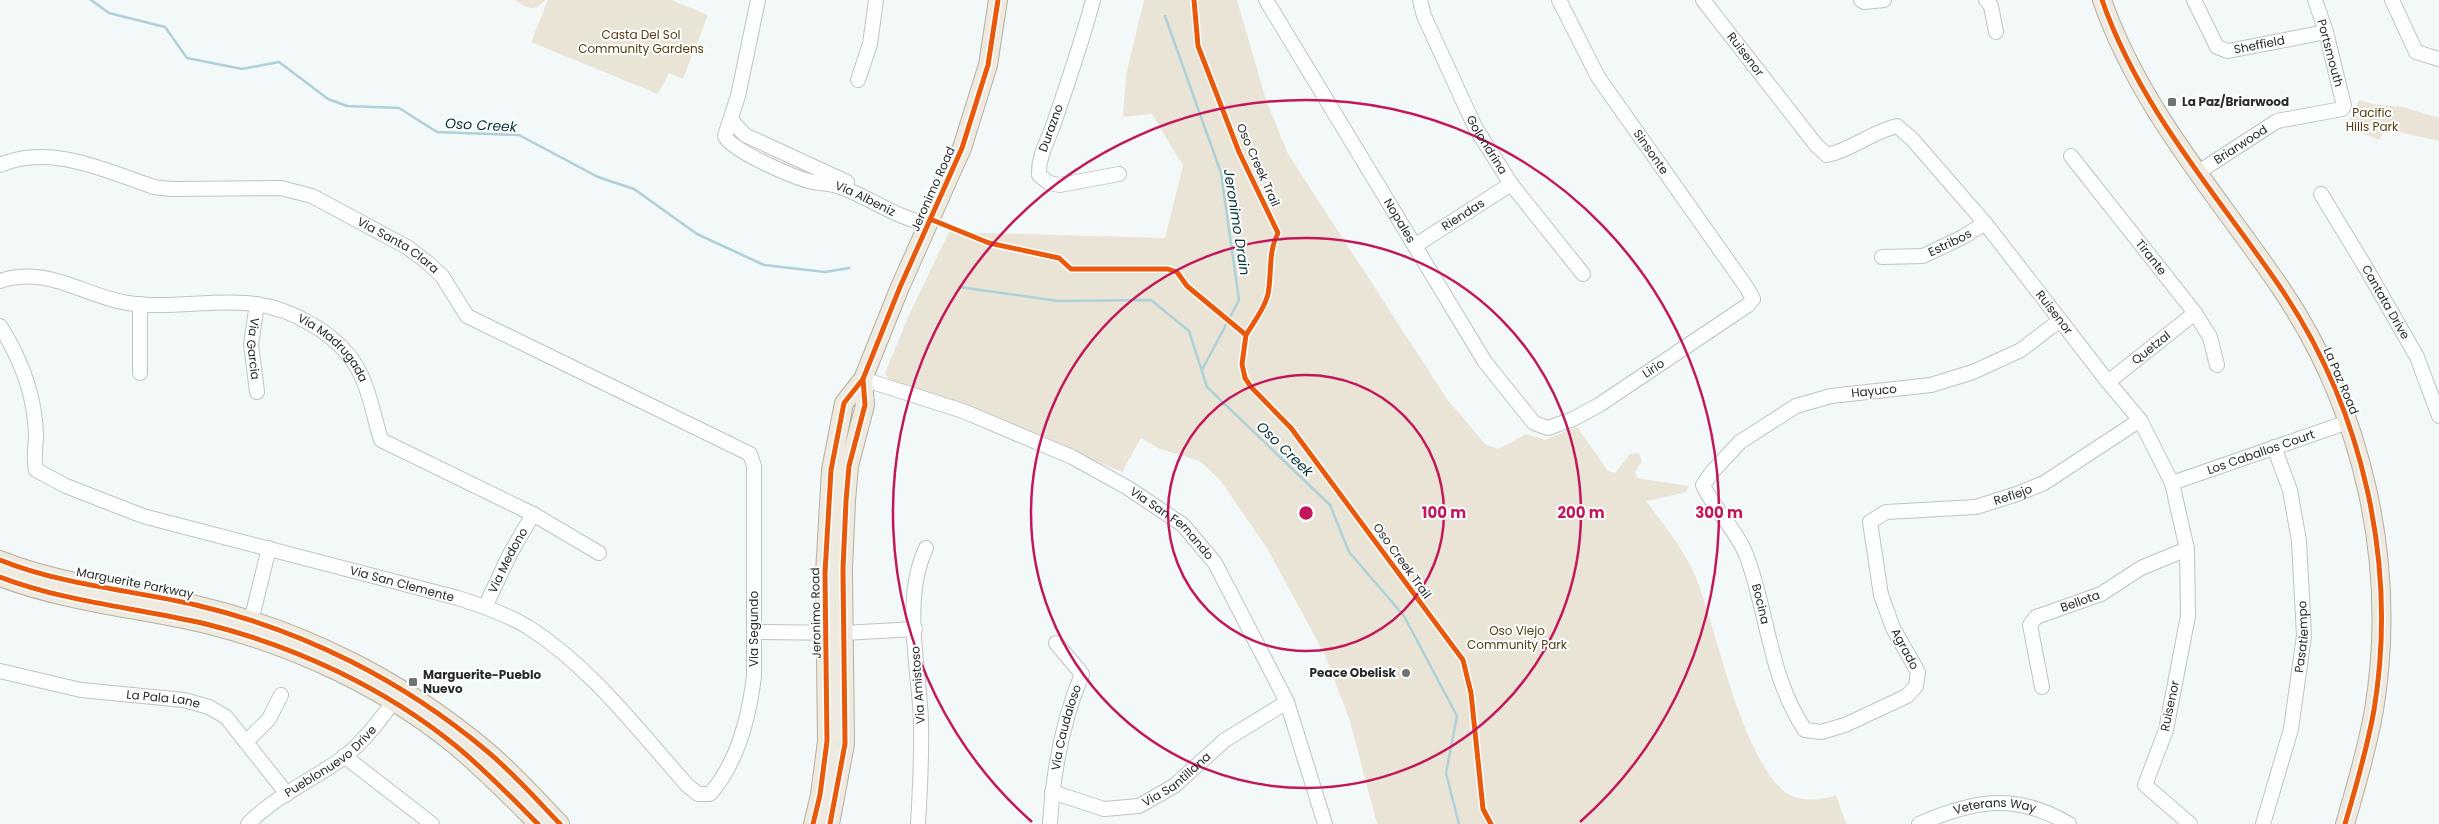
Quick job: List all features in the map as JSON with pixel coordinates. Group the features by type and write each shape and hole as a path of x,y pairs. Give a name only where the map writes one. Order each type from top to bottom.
{"main road":[{"name":"Jeronimo Road","path":"830,824 845,744 836,632 825,573 831,470 844,403 864,379 928,224 956,164 973,117 988,65 998,0"},
{"name":"La Paz Road","path":"2102,0 2124,54 2170,135 2290,302 2323,361 2348,422 2361,463 2372,512 2380,572 2381,623 2379,672 2373,716 2361,770 2344,824"},
{"name":"Marguerite Parkway","path":"0,560 83,583 196,605 249,628 288,650 336,672 433,710 488,752 560,824"},
{"name":"Marguerite Parkway","path":"0,577 58,593 166,615 249,628"},
{"name":"Jeronimo Road","path":"813,824 820,795 827,741 836,632"},
{"name":"Marguerite Parkway","path":"397,696 455,746 538,824"}],"street":[{"name":"Via Albeniz","path":"758,0 731,120 725,136 727,140 736,148 809,181 843,188 909,220 928,224"},
{"path":"858,80 870,44 876,0"},
{"name":"Durazno","path":"1092,0 1085,30 1050,136 1038,161 1039,174 1049,183 1060,185 1119,174"},
{"name":"Nopales","path":"1266,0 1416,245 1485,362 1534,422 1548,428"},
{"name":"Golondrina","path":"1420,0 1424,16 1475,127 1511,184 1582,274"},
{"name":"Sinsonte","path":"1559,0 1598,78 1747,288 1752,299"},
{"name":"Ruisenor","path":"1703,0 1816,145 1827,155 1842,152 1882,129 1896,126 1912,140 1985,222 2108,382 2140,420 2172,483 2187,550 2188,616 2166,730 2145,785 2190,824"},
{"path":"1861,0 1864,2 1884,0"},
{"path":"1986,0 1991,6 1996,32"},
{"name":"Sheffield","path":"2194,0 2217,47 2221,50 2228,51 2326,32"},
{"name":"Portsmouth","path":"2315,0 2326,32 2344,106"},
{"path":"2392,0 2416,52 2439,59"},
{"name":"Briarwood","path":"2197,173 2277,121 2342,109 2344,106"},
{"name":"Via Albeniz","path":"731,120 745,135 912,213 928,224"},
{"path":"768,163 775,148"},
{"name":"Tirante","path":"2071,156 2195,313 2210,337 2217,365"},
{"name":"Via Santa Clara","path":"0,165 29,158 61,158 154,186 170,188 282,188 312,196 408,247 442,276 467,316 750,454"},
{"name":"Riendas","path":"1416,245 1511,184"},
{"name":"Cantata Drive","path":"2321,194 2417,358 2439,416"},
{"name":"Estribos","path":"1882,257 1923,256 1963,238 1985,222"},
{"name":"Via Madrugada","path":"0,281 12,277 44,276 115,300 140,304 257,304 299,318 318,328 349,356 360,372 369,395 381,440 534,514 599,553"},
{"name":"Lirio","path":"1548,428 1573,419 1600,405 1748,305 1752,299"},
{"path":"140,304 140,373"},
{"name":"Via Garcia","path":"257,304 251,344 257,392"},
{"name":"Quetzal","path":"2108,382 2195,313"},
{"name":"Hayuco","path":"1703,485 1712,472 1740,442 1796,406 1830,396 1931,385 1973,372 2021,350 2060,320"},
{"name":"Via San Clemente","path":"0,326 23,370 32,398 36,436 33,456 36,470 66,486 143,516 485,607 528,628 554,646 594,681 687,785 698,794 710,794"},
{"name":"Via San Fernando","path":"864,379 963,411 1072,457 1128,488 1183,525 1214,562 1287,702 1325,824"},
{"name":"Reflejo","path":"1870,522 1886,512 1976,506 2017,494 2044,483 2140,420"},
{"name":"Los Caballos Court","path":"2172,483 2348,422"},
{"name":"Pasatiempo","path":"2263,824 2291,729 2304,636 2299,541 2290,490 2274,447"},
{"name":"Via Segundo","path":"710,794 727,770 750,709 754,676 754,466 750,454"},
{"name":"Bocina","path":"1703,485 1710,502 1746,554 1758,590 1779,679 1795,716 1805,730"},
{"name":"Via Medono","path":"485,607 510,554 534,514"},
{"name":"Agrado","path":"1805,730 1821,732 1845,725 1907,696 1916,686 1918,672 1893,628 1882,595 1870,522"},
{"path":"249,628 269,548"},
{"name":"Via Amistoso","path":"918,824 922,772 915,629 916,577 926,548"},
{"name":"Bellota","path":"2042,687 2030,636 2030,625 2036,617 2101,594 2141,568 2187,550"},
{"path":"754,632 836,632 915,629"},
{"name":"Via Caudaloso","path":"1050,824 1052,792 1063,726 1082,674 1056,643"},
{"name":"La Pala Lane","path":"0,671 81,690 184,700 209,707 226,717 287,794"},
{"path":"246,742 269,719 281,695"},
{"name":"Pueblonuevo Drive","path":"248,824 261,811 344,756 368,734 397,696"},
{"name":"Via Santillana","path":"1052,792 1104,809 1139,806 1174,786 1225,740 1287,702"},
{"path":"344,756 432,824"},
{"name":"Veterans Way","path":"1919,824 1957,808 1992,803 2026,806 2069,824"}],"green space":[{"path":"515,0 545,0 538,7 531,8"},
{"name":"Casta Del Sol Community Gardens","path":"548,0 671,0 708,15 683,79 669,73 658,94 531,42"},
{"name":"Oso Viejo Community Park","path":"1144,0 1237,0 1266,100 1288,154 1447,399 1486,445 1499,449 1526,434 1545,440 1577,427 1608,471 1615,473 1630,454 1639,453 1642,461 1635,472 1637,478 1688,486 1687,492 1646,501 1681,549 1697,580 1733,694 1756,752 1770,775 1785,792 1804,799 1836,795 1846,824 1377,824 1349,718 1325,655 1267,548 1220,480 1200,461 1160,449 1141,438 1122,472 975,410 889,379 885,373 909,315 949,232 1165,238 1183,166 1152,114 1123,117 1126,75"},
{"name":"Pacific Hills Park","path":"2359,100 2372,104 2403,107 2439,118 2439,141 2385,129 2379,140 2365,134 2344,130"}],"waterway":[{"name":"Oso Creek","path":"91,0 109,13 165,27 187,58 242,69 279,62 328,99 347,106 399,108 437,132 519,135 598,177 634,189 697,234 764,265 825,272 849,268"},
{"name":"Jeronimo Drain","path":"1165,16 1221,173 1239,300 1202,370"},
{"name":"Oso Creek","path":"959,287 1058,301 1151,300 1189,331 1207,387 1330,505 1349,552 1404,616 1457,716 1446,773 1459,824"}],"cycle path":[{"path":"813,824 820,795 827,741 825,573 831,470 844,403 863,379 900,287 962,148 988,65 998,0"},
{"name":"Oso Creek Trail","path":"1194,0 1198,46 1239,152 1278,233 1273,247 1268,294 1262,310 1246,335"},
{"path":"2102,0 2118,40 2158,114 2181,149 2256,252 2309,334 2333,384 2353,436 2367,489 2377,544 2381,599 2380,655 2371,725 2345,824"},
{"name":"Oso Creek Trail","path":"930,219 989,243 1059,258 1071,269 1168,269 1177,272 1187,286 1246,335 1242,364 1245,378 1251,387 1291,428 1463,660 1471,693 1483,809 1491,824"},
{"path":"830,824 845,744 843,569 846,501 849,466 865,405 863,379"},
{"path":"0,560 72,581 196,605 236,616 275,629 351,661 387,681 456,726 507,769 560,824"},
{"path":"0,577 50,593 180,618 239,633 273,644 338,671 400,706 429,725 456,746 498,784 538,824"}],"place":[{"name":"La Paz/Briarwood","path":"2172,102"},
{"name":"Peace Obelisk","path":"1406,673"},
{"name":"Marguerite-Pueblo Nuevo","path":"413,682"}]}
